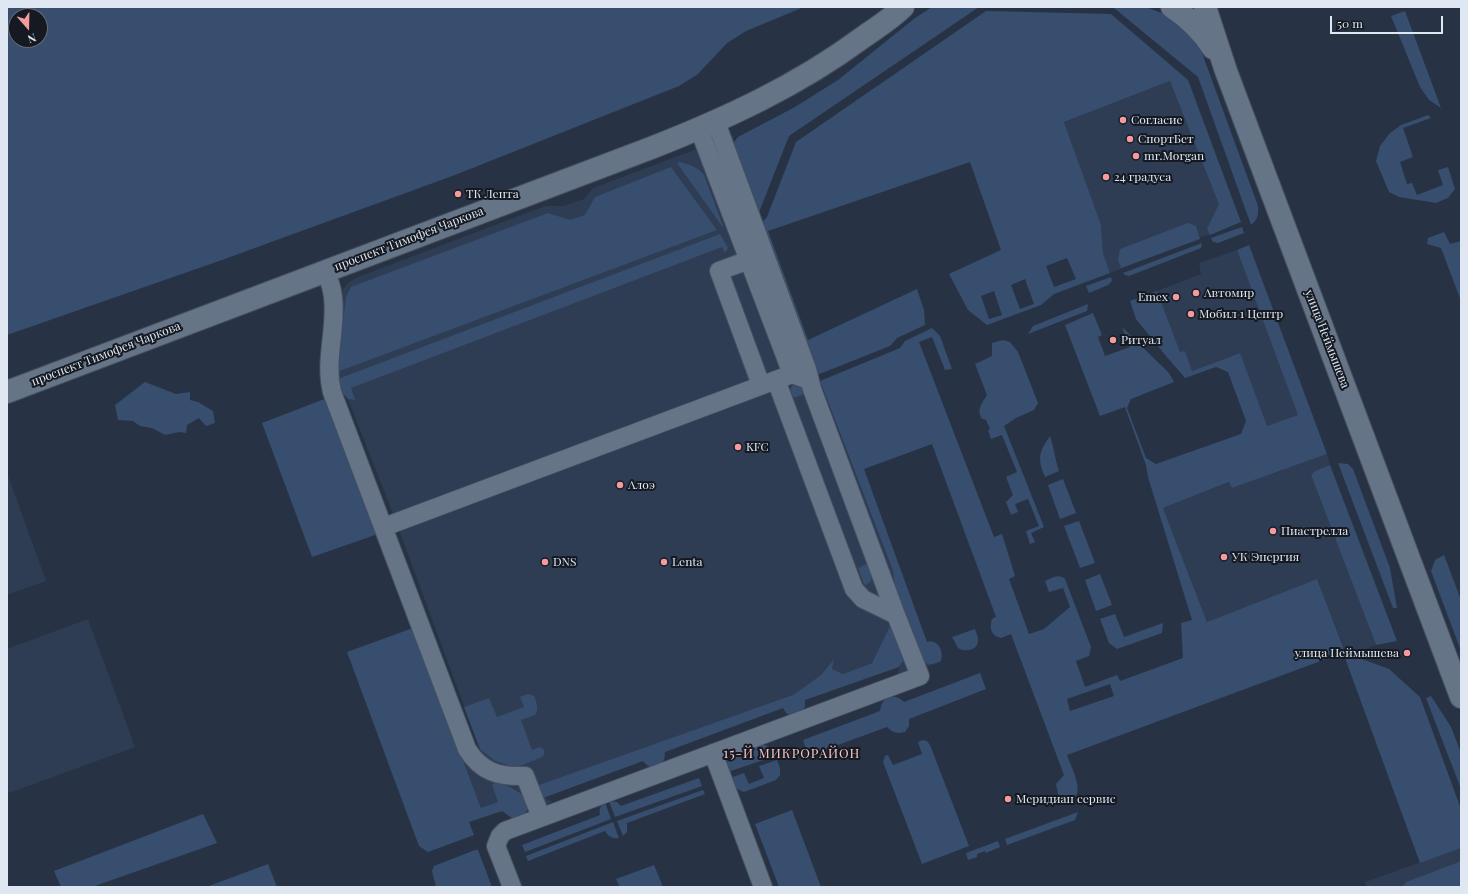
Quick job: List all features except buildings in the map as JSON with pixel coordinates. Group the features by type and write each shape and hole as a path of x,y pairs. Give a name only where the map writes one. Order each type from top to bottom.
{"main road":[{"path":"1172,7 1196,26 1206,37 1217,53 1226,71"},
{"path":"1205,7 1226,71"},
{"name":"проспект Тимофея Чаркова","path":"7,392 708,125 768,97 812,72 843,52 903,8"},
{"name":"улица Неймышева","path":"1226,71 1461,697"}],"street":[{"path":"512,887 496,846 500,836 505,831 920,676 896,615 789,378 749,260 708,125"},
{"path":"708,125 789,378 854,589 863,599 896,615"},
{"path":"749,260 719,271 789,378"},
{"path":"325,271 332,288 334,298 328,368 329,379 340,414 384,527 467,750 473,760 484,768 498,774 525,776 540,817"},
{"path":"384,527 789,378"},
{"path":"713,753 763,887"}],"shaded area":[{"path":"7,7 804,7 746,31 727,43 698,74 679,86 455,175 222,260 7,335"},
{"path":"932,7 979,7 789,136 758,215 735,150 734,142 738,137 795,107 838,80 915,18"},
{"path":"1095,7 1146,7 1169,16 1198,42 1258,206 1257,217 1251,225 1198,77 1114,8"},
{"path":"986,11 1111,14 1188,80 1241,222 1210,235 1207,229 1219,204 1170,81 1064,122 1101,225 1103,253 1110,273 1054,294 1041,305 987,325 968,310 949,274 1001,250 970,162 768,231 808,340 917,289 924,310 925,325 897,338 890,346 817,375 760,225 767,217 796,142","holes":["1067,258 1076,279 1054,287 1046,266","1025,279 1034,304 1020,309 1011,285","994,291 1002,315 989,319 981,296"]},
{"path":"1405,11 1441,108 1429,100 1420,87 1391,16"},
{"path":"1170,81 1241,222 1110,273 1103,253 1101,225 1064,122"},
{"path":"1428,115 1431,118 1403,128 1413,157 1400,162 1407,184 1412,183 1417,195 1443,185 1438,170 1448,167 1455,189 1448,198 1436,203 1399,197 1389,192 1376,161 1380,146 1390,133 1401,125"},
{"path":"734,135 732,141 817,375 893,571 896,596 930,664 935,664 898,676 899,667 905,658 892,623 872,663 843,674 832,669 833,660 821,675 793,695 543,797 553,802 526,812 530,802 522,793 503,783 492,785 499,802 481,808 464,764 480,749 392,511 348,399 340,390 338,379 340,302 343,289 349,282 358,277 545,206 564,206 584,199 593,188"},
{"path":"680,162 696,168 704,175 724,229 677,163"},
{"path":"671,167 717,230 337,372 346,297 351,287 548,213 570,220 585,215 595,197"},
{"path":"1188,223 1196,226 1200,239 1121,268 1118,260 1120,249"},
{"path":"1242,227 1244,233 1218,243 1213,242 1211,238"},
{"path":"1444,232 1450,244 1461,241 1461,301 1441,248 1427,244 1428,238"},
{"path":"720,234 728,248 725,253 722,247 351,388 355,400 348,399 340,390 338,379"},
{"path":"1202,243 1201,248 1129,276 1123,273"},
{"path":"1249,245 1327,454 1232,488 1229,482 1163,508 1207,622 1317,579 1345,652 1067,755 1075,775 1078,790 1076,796 1072,799 1063,799 1058,794 1056,784 1064,775 1011,634 1001,638 995,635 992,631 992,619 996,617 932,444 864,469 927,642 934,642 941,650 941,661 932,664 925,663 896,596 893,571 820,381 900,348 905,341 932,328 940,336 952,369 945,370 932,337 919,342 994,537 1002,534 1015,576 1009,579 1029,634 1044,629 1070,607 1063,588 1049,592 1045,581 1055,577 1063,577 1091,647 1089,656 1076,661 1085,687 1117,675 1120,681 1183,658 1181,623 1192,620 1148,477 1146,465 1125,407 1100,416 1065,325 1093,313 1102,335 1098,337 1105,356 1130,347 1122,327 1169,373 1174,382 1131,399 1127,408 1146,458 1156,464 1241,434 1246,421 1228,372 1216,367 1185,378 1136,319 1130,301 1157,291 1180,352 1185,351 1192,371 1240,353 1267,426 1298,415 1237,250","holes":["1110,684 1114,696 1070,711 1067,699"]},
{"path":"1237,250 1299,415 1267,427 1239,353 1192,371 1185,351 1180,353 1157,291 1201,274 1199,263"},
{"path":"1111,277 1112,281 1108,285 1089,293 1086,286"},
{"path":"1088,304 1087,311 1028,334 1033,326"},
{"path":"1003,340 1010,342 1018,352 1038,403 1034,410 1016,418 1004,426 1044,527 1031,533 1035,542 1030,544 1026,531 1039,526 1028,499 1015,504 1018,512 1011,515 1006,502 1013,495 1006,477 1017,472 1002,435 991,439 988,430 990,429 986,420 981,418 980,414 981,406 987,395 975,364 992,356 992,343"},
{"path":"145,382 176,394 190,392 190,400 198,402 213,411 215,423 206,426 199,418 187,425 186,433 179,432 165,435 152,428 140,426 133,421 118,420 115,405"},
{"path":"798,383 801,384 806,390 872,564 871,581 866,585 864,584 858,568 869,563 806,393 794,398 790,390 793,385"},
{"path":"327,398 378,534 312,557 262,423"},
{"path":"1050,436 1059,471 1045,477 1041,465 1040,455 1043,446"},
{"path":"1327,454 1330,465 1315,471 1311,475 1376,645 1347,656 1317,579 1207,622 1163,508 1230,482 1232,488"},
{"path":"1338,463 1348,464 1353,469 1390,568 1397,608 1393,608"},
{"path":"1330,465 1397,641 1376,645 1311,475 1315,471"},
{"path":"7,473 46,581 7,595"},
{"path":"1063,479 1076,513 1060,519 1048,485"},
{"path":"1079,521 1095,563 1080,568 1064,526"},
{"path":"1444,555 1461,600 1461,651 1431,571 1435,560"},
{"path":"1100,574 1112,605 1096,611 1085,580"},
{"path":"1115,614 1124,637 1163,623 1162,633 1117,649 1109,643 1100,619"},
{"path":"88,619 135,747 9,793 7,789 7,649"},
{"path":"892,622 905,658 899,667 805,700 803,711 791,716 786,713 783,708 665,752 665,758 658,767 651,767 643,761 543,798 539,785 793,695 821,675 834,659 832,669 843,674 872,663"},
{"path":"413,628 481,808 498,802 492,785 496,782 515,789 531,802 523,816 513,819 502,811 469,822 474,835 428,852 419,846 347,652"},
{"path":"975,629 978,637 977,645 970,650 958,648 952,637"},
{"path":"1351,655 1389,669 1420,697 1461,809 1461,848 1420,863 1345,658"},
{"path":"980,673 986,689 909,719 909,726 905,732 900,733 891,731 887,727 808,756 803,740 880,711 883,702 889,697 896,697 904,702"},
{"path":"528,694 534,696 537,704 537,710 535,715 521,720 532,750 540,747 544,750 544,755 540,758 515,767 495,761 480,749 464,707 489,698 497,717 524,707 520,697"},
{"path":"1431,696 1451,727 1461,753 1461,789 1426,698"},
{"path":"923,740 927,741 930,745 969,846 922,864 883,762 885,756 888,755 893,765 922,754 918,742"},
{"path":"759,744 769,747 775,756 728,772 726,763 733,753"},
{"path":"777,760 780,768 780,775 776,780 744,792 734,786 730,778 744,773 749,784 764,778 759,766"},
{"path":"699,778 702,786 615,817 609,801 617,802 621,806"},
{"path":"703,790 705,794 627,823 627,832 623,836 617,821"},
{"path":"605,802 611,819 525,852 522,845 600,815 600,808"},
{"path":"792,810 821,887 779,887 755,824"},
{"path":"1078,812 1075,820 1007,845 1005,839"},
{"path":"203,814 217,843 92,887 61,887 54,871"},
{"path":"613,822 619,838 611,837 605,831 528,861 526,856"},
{"path":"998,841 1000,847 986,853 985,851 977,854 977,857 968,860 966,853"},
{"path":"1461,848 1461,861 1406,882 1402,887 1367,887 1365,882"},
{"path":"478,850 492,887 436,887 432,871 434,866"},
{"path":"1461,861 1461,887 1402,887 1406,882"},
{"path":"268,864 277,887 206,887"},
{"path":"654,865 663,887 620,887 616,879"}],"place":[{"name":"Согласие","path":"1123,120"},
{"name":"СпортБет","path":"1130,139"},
{"name":"mr.Morgan","path":"1136,156"},
{"name":"24 градуса","path":"1106,177"},
{"name":"ТК Лента","path":"458,194"},
{"name":"Автомир","path":"1196,293"},
{"name":"Emex","path":"1176,297"},
{"name":"Мобил 1 Центр","path":"1191,314"},
{"name":"Ритуал","path":"1113,340"},
{"name":"KFC","path":"738,447"},
{"name":"Алоэ","path":"620,485"},
{"name":"Пиастрелла","path":"1273,531"},
{"name":"УК Энергия","path":"1224,557"},
{"name":"DNS","path":"545,562"},
{"name":"Lenta","path":"664,562"},
{"name":"улица Неймышева","path":"1407,653"},
{"name":"Меридиан сервис","path":"1008,799"}],"district":[{"name":"15-Й МИКРОРАЙОН","path":"792,754"}]}
